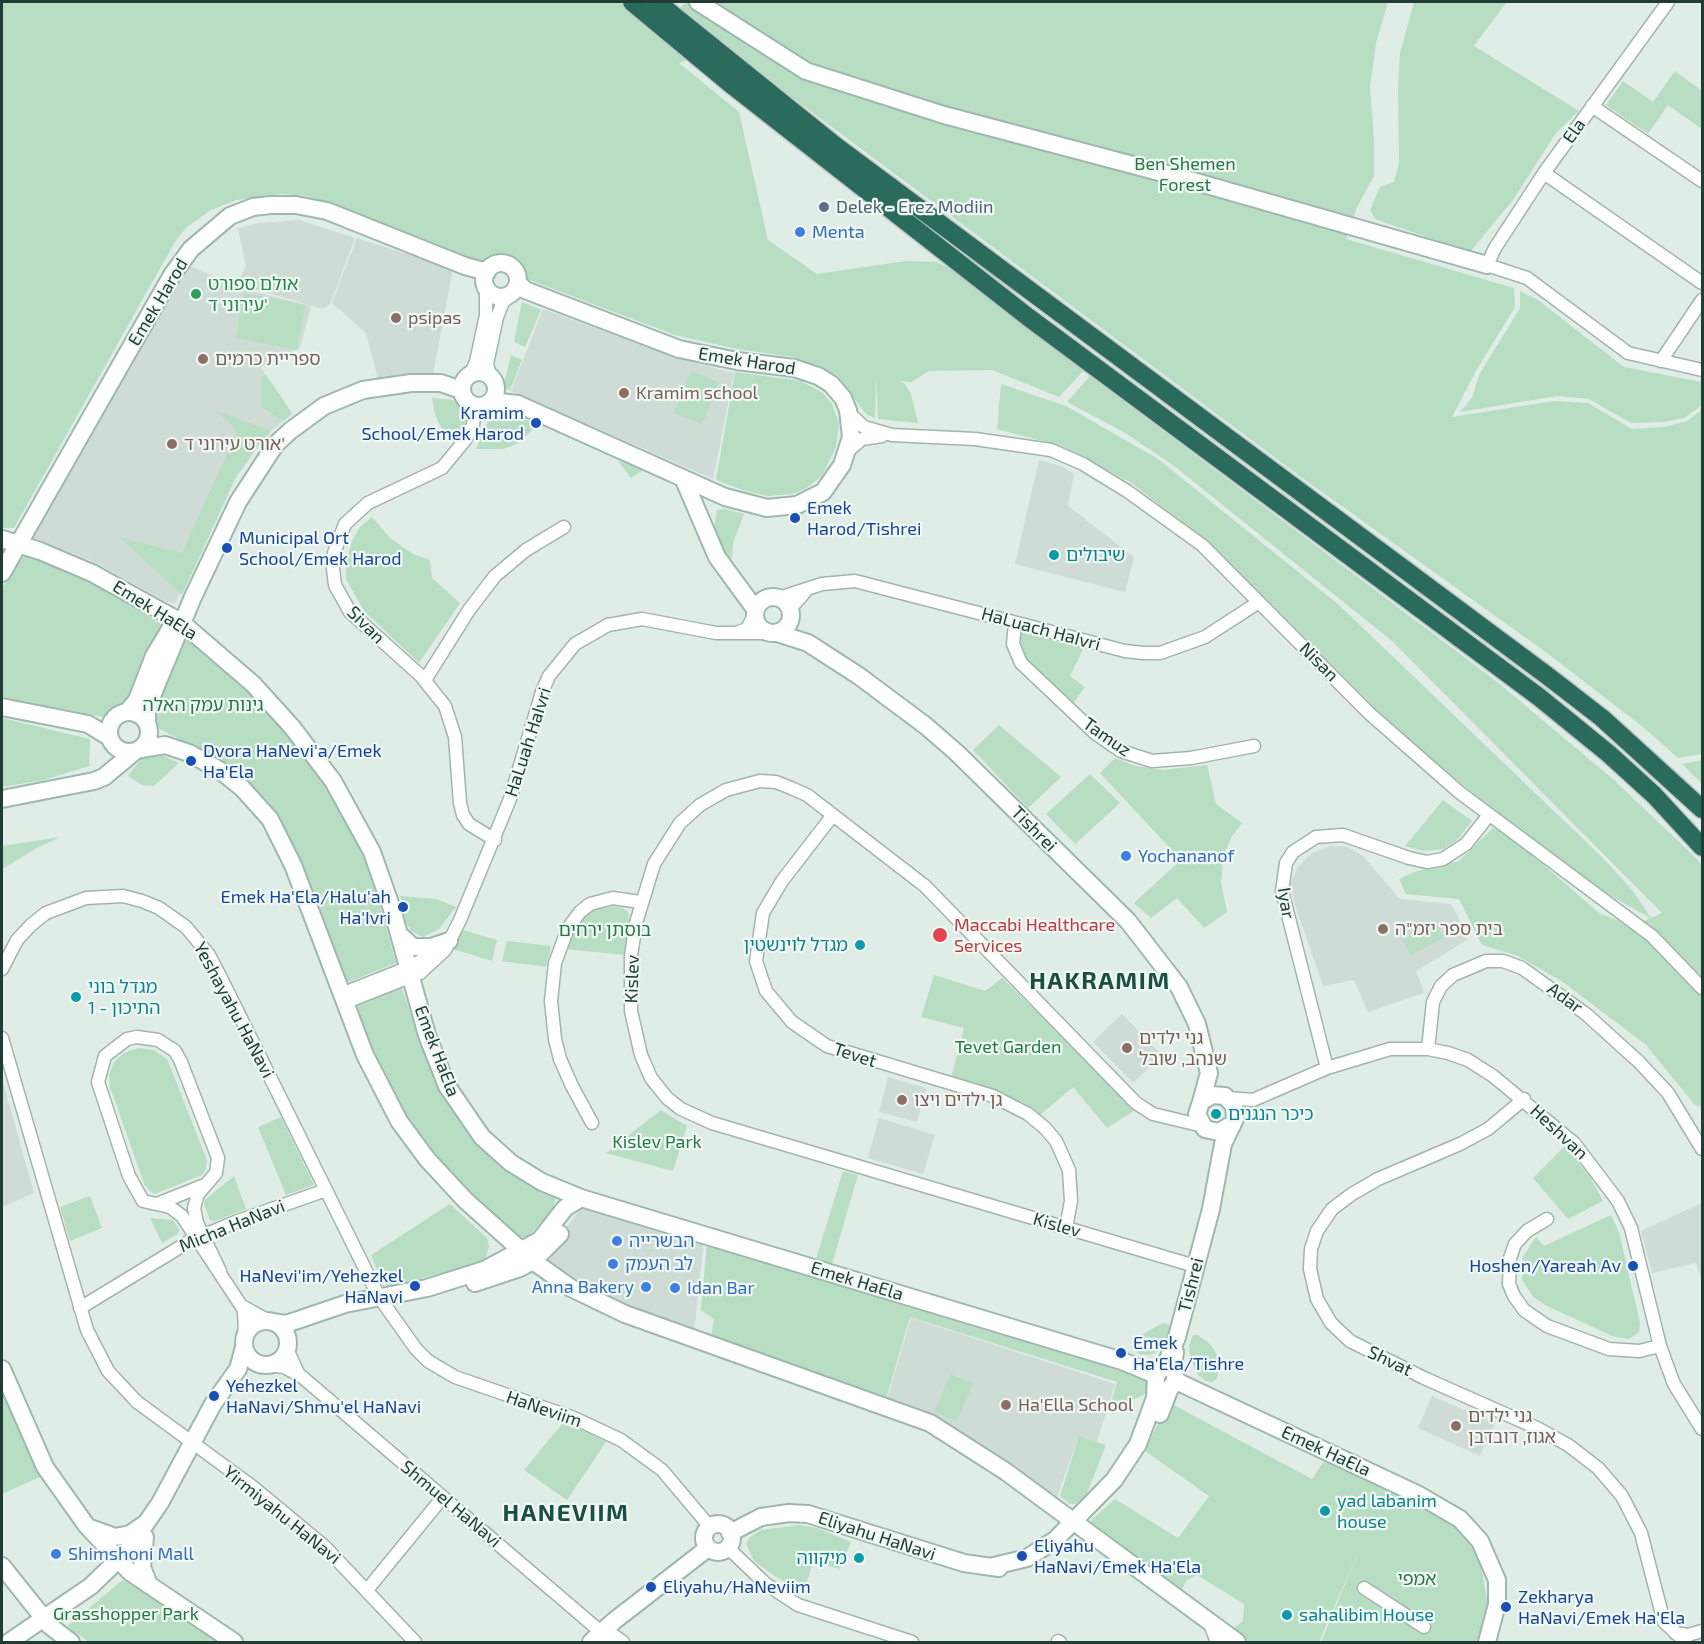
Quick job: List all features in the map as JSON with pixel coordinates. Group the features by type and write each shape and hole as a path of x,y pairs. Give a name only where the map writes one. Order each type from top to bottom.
{"highway":[{"path":"632,2 733,86 1028,317 1539,697 1624,768 1702,847"},
{"path":"657,2 837,147 1566,691 1646,757 1702,809"}],"street":[{"path":"698,2 806,71 944,115 1193,182 1527,278 1628,353 1702,370"},
{"name":"Ela","path":"1487,265 1495,248 1544,174 1668,2"},
{"path":"1592,105 1702,181"},
{"path":"1544,174 1702,283"},
{"name":"Emek Harod","path":"2,573 9,541 172,275 191,249 217,224 253,207 271,205 327,210 465,266 487,272"},
{"path":"2,799 60,790 104,777 148,740 147,708 181,622 238,502 262,462 290,431 324,406 366,389 411,383 441,383 455,386 469,400 491,401 496,386 487,364 497,317 502,303 514,289 516,272 507,264 497,264 484,277 486,315 476,362 463,383 469,400"},
{"path":"486,289 495,297 514,289"},
{"name":"Emek Harod","path":"491,401 518,404 684,480 725,497 767,508 797,505 811,500 831,483 848,451 851,437 849,413 843,398 831,384 804,370 679,349 525,290 514,289"},
{"path":"1661,361 1702,300"},
{"path":"470,375 479,372 490,376"},
{"name":"Sivan","path":"469,400 473,425 466,439 442,468 368,503 345,524 334,553 335,585 350,612 425,680 445,706 455,737 463,815 469,824 495,840"},
{"name":"Nisan","path":"849,413 864,427 892,435"},
{"name":"Nisan","path":"848,451 862,439 892,435 1016,443 1051,450 1083,464 1135,497 1202,545 1369,713 1459,792 1652,936 1702,988"},
{"path":"684,480 717,557 736,581 755,612 759,627 773,633 787,627 783,605"},
{"path":"704,525 712,501 725,497"},
{"path":"425,680 469,610 495,576 526,550 564,527"},
{"name":"Emek HaEla","path":"9,541 92,573 181,622 225,659 269,701 333,781 372,852 439,1068 470,1123 511,1163 542,1182 581,1198 1122,1361 1166,1378 1417,1494 1460,1519 1480,1541 1497,1580 1497,1604 1490,1638"},
{"path":"736,581 783,605"},
{"name":"HaLuach HaIvri","path":"783,605 814,587 837,581 855,581 1125,651 1160,653 1205,637 1258,602"},
{"path":"732,634 747,629 761,601 783,605"},
{"name":"Tishrei","path":"783,605 799,633 808,643 882,693 957,753 1128,921 1183,994 1197,1024 1207,1060 1227,1097"},
{"name":"HaLuah HaIvri","path":"343,998 438,959 452,936 495,840 517,778 542,692 549,676 575,644 608,625 642,619 732,634 773,633"},
{"path":"60,790 100,766 110,754 111,723 115,718 127,712 137,700 164,636 169,629 181,622"},
{"name":"Tamuz","path":"1015,623 1012,644 1021,663 1095,733 1121,751 1152,761 1191,758 1254,746"},
{"name":"Tishrei","path":"773,633 808,643"},
{"path":"2,707 88,724 121,751 137,751 165,745 189,753 221,771 258,804 280,835 373,1074 399,1121 448,1182 527,1256 571,1288 625,1314 930,1423 986,1457 1040,1497 1079,1533 1237,1642"},
{"path":"127,712 138,714 147,722"},
{"name":"Kislev","path":"1195,1266 712,1123 681,1109 667,1098 651,1078 634,1033 630,985 631,956 640,902 654,864 680,823 700,805 726,790 744,783 776,782 807,795 925,886 1141,1108 1164,1118 1205,1128"},
{"name":"Tevet","path":"833,815 782,881 763,913 756,961 766,991 792,1022 808,1036 827,1046 993,1096 1028,1114 1056,1141 1069,1170 1071,1201 1066,1228"},
{"name":"Iyar","path":"1327,1068 1282,891 1286,863 1293,852 1316,837 1343,835 1409,858 1426,862 1443,860 1466,844 1489,815"},
{"name":"Yeshayahu HaNavi","path":"2,969 17,940 31,925 46,913 80,900 123,896 159,908 186,927 208,955 326,1190 387,1295"},
{"path":"592,1123 572,1086 558,1049 551,1001 555,963 568,928 580,912 590,904 614,898 640,902"},
{"path":"398,932 413,948 431,947 452,936"},
{"name":"Adar","path":"1428,1048 1433,1002 1441,986 1453,975 1486,962 1503,962 1522,968 1587,1014 1639,1062 1668,1093 1702,1149"},
{"path":"8,1642 97,1593 122,1564 147,1529 216,1399 242,1361 246,1315 241,1305 199,1237 176,1210 143,1201 135,1190 99,1089 98,1073 105,1056 128,1039 138,1037 158,1040 175,1051 218,1158 216,1173 198,1194 194,1208 199,1237"},
{"path":"2,1038 80,1308 95,1350 108,1371 138,1402 192,1445"},
{"name":"Heshvan","path":"1232,1123 1243,1108 1259,1098 1327,1068 1390,1050 1428,1048 1468,1060 1524,1099 1574,1143 1618,1201 1631,1228 1660,1346 1674,1384 1702,1429"},
{"name":"Tishrei","path":"1199,1105 1207,1085 1207,1060"},
{"path":"1164,1118 1189,1114 1199,1105 1212,1095 1227,1097 1234,1106 1232,1123 1219,1132 1205,1128 1197,1114 1199,1105"},
{"name":"Heshvan","path":"1227,1097 1246,1101 1259,1098"},
{"name":"Shvat","path":"1524,1099 1488,1129 1460,1144 1378,1179 1332,1209 1317,1231 1311,1250 1310,1269 1317,1299 1331,1323 1350,1341 1424,1378 1537,1428 1568,1445 1598,1468 1622,1496 1641,1533 1660,1609 1671,1631 1686,1642"},
{"name":"Tishrei","path":"1079,1533 1121,1487 1145,1451 1166,1378 1173,1365 1177,1337 1211,1209 1225,1135 1232,1123"},
{"name":"Tishrei","path":"1205,1128 1215,1139 1219,1163"},
{"path":"153,1205 209,1183"},
{"name":"Micha HaNavi","path":"80,1308 199,1237 326,1190"},
{"path":"387,1295 482,1281 527,1256 565,1208 581,1198"},
{"path":"1547,1219 1527,1231 1515,1244 1510,1258 1509,1284 1524,1310 1547,1326 1609,1349 1639,1351 1660,1346"},
{"path":"484,1270 493,1259 497,1249 498,1235 495,1227"},
{"path":"265,1365 250,1358 244,1342 254,1324 270,1321 286,1323 387,1295 443,1284 527,1256"},
{"name":"HaNeviim","path":"387,1295 402,1333 428,1361 463,1381 574,1418 621,1440 662,1470 710,1527"},
{"path":"241,1305 282,1328 287,1346"},
{"path":"232,1377 248,1367 265,1365 281,1359 295,1328 316,1313"},
{"name":"Shmuel HaNavi","path":"287,1346 292,1365 300,1376"},
{"name":"Shmuel HaNavi","path":"265,1365 284,1367 300,1376 443,1497 601,1636 623,1642"},
{"path":"2,1369 45,1467 86,1526 122,1564 149,1586 234,1642"},
{"name":"Yirmiyahu HaNavi","path":"192,1445 294,1520 367,1590 415,1642"},
{"path":"367,1590 443,1497"},
{"path":"1040,1497 1050,1513 1054,1527 1052,1538 1045,1547"},
{"name":"Eliyahu HaNavi","path":"729,1540 761,1517 789,1513 808,1514 964,1563 990,1567 1034,1564 1048,1558 1079,1533"},
{"path":"708,1548 704,1537 710,1527 722,1525 729,1540 766,1584 798,1605 912,1642"},
{"path":"86,1526 98,1533 115,1537 147,1529"},
{"path":"147,1529 142,1567 149,1586"},
{"name":"Eliyahu HaNavi","path":"990,1567 1027,1558 1045,1547 1079,1533"},
{"path":"708,1548 720,1551 729,1540"},
{"path":"601,1636 708,1548"},
{"path":"2,1566 47,1622 71,1642"},
{"path":"1364,1588 1424,1628"},
{"path":"8,1642 23,1620 24,1605 19,1589"},
{"path":"21,1642 47,1622"},
{"path":"1210,1623 1218,1642"},
{"path":"1671,1631 1688,1635 1702,1632"},
{"path":"1696,1642 1702,1632"}],"shaded area":[{"name":"אולם ספורט עירוני ד'","path":"299,220 355,238 330,304 323,309 237,284 246,266 238,228 259,223"},
{"name":"psipas","path":"357,238 453,269 432,379 378,379 366,333 332,303"},
{"name":"אורט עירוני ד'","path":"188,265 240,288 311,306 300,348 261,367 291,415 268,433 235,479 175,603 167,602 90,560 33,538 173,286"},
{"name":"Kramim school","path":"543,309 681,359 734,373 713,479 511,391"},
{"path":"1039,460 1061,466 1074,474 1068,506 1134,557 1125,592 1015,564"},
{"name":"בית ספר יזמ\"ה","path":"1330,846 1346,846 1363,856 1400,899 1451,904 1467,940 1416,971 1424,993 1368,1012 1354,980 1323,986 1294,902 1291,882 1298,867 1311,854"},
{"name":"גני ילדים שנהב, שובל","path":"1122,1014 1162,1055 1133,1083 1093,1042"},
{"name":"גן ילדים ויצו","path":"888,1077 926,1088 917,1122 879,1112"},
{"path":"2,1078 34,1193 2,1207"},
{"path":"879,1118 935,1135 923,1174 868,1158"},
{"path":"1702,1203 1702,1281 1696,1263 1652,1273 1641,1231"},
{"path":"584,1205 704,1240 694,1333 616,1304 540,1261"},
{"name":"Ha'Ella School","path":"911,1318 1115,1384 1097,1442 1079,1436 1056,1499 970,1438 942,1422 887,1399"},
{"name":"גני ילדים אגוז, דובדבן","path":"1432,1396 1495,1423 1480,1456 1418,1428"}],"green space":[{"path":"2,2 619,2 692,59 679,63 739,112 768,240 817,274 906,261 937,262 947,267 1085,369 1059,397 992,370 929,371 911,382 898,381 905,384 911,394 918,423 878,419 876,377 875,418 866,414 837,375 794,357 737,349 675,335 307,196 282,194 236,200 211,210 187,227 176,240 14,528 2,528"},
{"name":"Ben Shemen Forest","path":"686,2 1388,2 1376,43 1370,87 1374,176 1357,207 1346,239 1514,288 1515,307 1477,369 1452,417 1554,401 1588,403 1632,429 1664,427 1687,421 1702,410 1702,754 1678,758 1643,727 1547,653 1301,477 777,86 679,9"},
{"path":"1414,2 1507,2 1474,46 1579,111 1556,133 1513,200 1470,252 1375,219 1370,210 1380,187 1394,182 1399,163 1400,53"},
{"path":"1675,71 1702,91 1702,129 1668,105 1648,134 1606,105 1623,81 1653,102"},
{"path":"1520,291 1538,300 1624,367 1702,382 1702,405 1684,418 1664,422 1631,423 1589,399 1557,396 1460,412 1472,398 1479,375 1520,308"},
{"path":"244,293 305,305 297,350 236,338"},
{"path":"522,302 541,310 525,347 514,342"},
{"path":"511,355 522,360 510,390 503,388"},
{"path":"691,371 719,382 702,424 674,413"},
{"path":"735,372 801,381 823,393 832,404 839,424 836,447 822,476 805,489 793,494 768,496 716,480"},
{"path":"266,375 292,413 283,421 261,407 262,376"},
{"path":"1090,376 1496,681 1614,780 1698,860 1702,866 1702,1108 1695,1105 1646,1045 1563,982 1518,956 1482,945 1459,899 1406,894 1399,879 1414,872 1459,861 1493,828 1510,836 1599,913 1634,927 1650,918 1585,881 1411,744 1206,541 1130,482 1061,446 997,429 1001,384 1066,406 1158,459 1339,605 1602,857 1633,891 1651,918 1662,913 1392,641 1173,465 1122,431 1067,402"},
{"path":"432,398 453,400 467,410 467,420 455,440 442,429 435,415"},
{"path":"214,410 271,431 251,454 235,479 182,595 119,537 182,553 237,432"},
{"path":"501,412 511,412 537,425 519,443 503,449 476,449 487,423"},
{"path":"618,461 644,469 631,478"},
{"path":"726,509 744,514 733,543 732,560 719,543 714,528 717,510"},
{"path":"372,517 390,538 413,554 430,560 432,578 460,603 419,663 364,611 346,579 346,562 352,541 360,527"},
{"path":"19,552 122,598 162,625 136,689 123,706 104,717 2,697 2,589"},
{"path":"1025,631 1084,647 1070,676 1085,687 1072,705 1027,662 1018,644 1020,634"},
{"name":"גינות עמק האלה","path":"185,640 190,640 218,661 265,707 316,769 364,850 396,963 346,983 299,858 283,827 198,749 158,728 154,712"},
{"path":"2,718 90,739 89,766 44,780 2,787"},
{"path":"999,725 1061,777 1028,808 973,750"},
{"path":"159,754 179,763 154,786 142,785 128,776 142,758"},
{"path":"1115,758 1136,766 1162,770 1207,765 1216,804 1242,823 1232,836 1224,854 1221,882 1227,912 1204,928 1177,898 1151,918 1134,903 1181,860 1100,773"},
{"path":"1702,760 1702,784 1682,764"},
{"path":"1090,774 1120,803 1075,844 1046,814"},
{"path":"1443,800 1472,821 1456,841 1443,849 1424,851 1405,846"},
{"path":"60,837 37,848 2,869 2,846"},
{"path":"400,896 436,899 456,907 439,929 423,937 411,931 406,922"},
{"name":"בוסתן ירחים","path":"614,906 623,908 629,913 626,955 564,949 576,923 591,911"},
{"path":"1436,923 1444,938 1411,955 1402,940"},
{"path":"462,930 497,940 492,961 453,949"},
{"path":"507,941 551,946 546,967 502,961"},
{"name":"Tevet Garden","path":"934,975 985,991 1002,978 1137,1109 1107,1128 1073,1087 1040,1115 1024,1103 951,1078 964,1028 921,1017"},
{"path":"401,986 429,1067 456,1116 470,1133 529,1182 556,1197 553,1209 528,1237 516,1237 457,1182 416,1134 379,1069 352,1005"},
{"path":"138,1048 154,1050 167,1059 207,1160 206,1169 202,1175 154,1194 145,1186 110,1087 109,1075 114,1062 124,1053"},
{"name":"Kislev Park","path":"661,1110 687,1126 673,1171 606,1153"},
{"path":"281,1117 314,1185 286,1195 258,1127"},
{"path":"1565,1146 1590,1177 1603,1201 1568,1219 1533,1178"},
{"path":"843,1171 858,1175 832,1264 816,1259"},
{"path":"234,1176 246,1209 215,1221 210,1220 204,1204 205,1200"},
{"path":"90,1196 102,1228 70,1241 60,1207"},
{"path":"450,1204 487,1238 489,1246 486,1257 478,1263 388,1286 382,1281 371,1255"},
{"path":"1611,1215 1619,1232 1640,1323 1639,1332 1629,1339 1612,1336 1545,1305 1533,1297 1522,1279 1522,1258 1536,1237 1544,1246"},
{"path":"150,1218 173,1220 180,1230 162,1243"},
{"path":"707,1242 1076,1353 1151,1380 1150,1387 1147,1393 1130,1401 1125,1409 1110,1405 1117,1382 910,1317 886,1399 711,1339 714,1319 701,1310"},
{"path":"1163,1323 1172,1326 1173,1336 1155,1353 1138,1354 1136,1346 1141,1335"},
{"path":"1193,1335 1198,1335 1211,1345 1218,1357 1217,1379 1212,1382 1198,1375 1190,1358 1189,1345"},
{"path":"950,1374 973,1383 957,1421 934,1412"},
{"path":"2,1386 42,1476 2,1494"},
{"name":"אמפי","path":"1168,1402 1312,1479 1326,1458 1427,1508 1449,1522 1471,1544 1481,1565 1488,1606 1479,1642 1321,1642 1360,1548 1319,1642 1250,1642 1232,1630 1243,1621 1244,1604 1197,1575 1187,1580 1180,1592 1086,1525 1115,1499 1178,1538 1209,1496 1145,1451"},
{"path":"562,1424 590,1433 606,1442 567,1500 524,1470"},
{"path":"1079,1436 1106,1445 1086,1496 1075,1504 1070,1504 1060,1496"},
{"path":"800,1525 817,1528 851,1542 840,1569 813,1562 804,1592 776,1577 754,1561 746,1544 750,1537 761,1530"},
{"name":"Grasshopper Park","path":"123,1580 220,1642 89,1642 67,1626"}],"place":[{"name":"Delek - Erez Modiin","path":"824,207"},
{"name":"Menta","path":"800,232"},
{"name":"אולם ספורט עירוני ד'","path":"196,294"},
{"name":"psipas","path":"396,318"},
{"name":"ספריית כרמים","path":"203,359"},
{"name":"Kramim school","path":"624,393"},
{"name":"Kramim School/Emek Harod","path":"536,423"},
{"name":"אורט עירוני ד'","path":"172,444"},
{"name":"Emek Harod/Tishrei","path":"795,518"},
{"name":"Municipal Ort School/Emek Harod","path":"227,548"},
{"name":"שיבולים","path":"1054,555"},
{"name":"Dvora HaNevi'a/Emek Ha'Ela","path":"191,761"},
{"name":"Yochananof","path":"1126,856"},
{"name":"Emek Ha'Ela/Halu'ah Ha'Ivri","path":"403,907"},
{"name":"בית ספר יזמ\"ה","path":"1383,929"},
{"name":"Maccabi Healthcare Services","path":"940,935"},
{"name":"מגדל לוינשטין","path":"860,945"},
{"name":"מגדל בוני התיכון - 1","path":"76,997"},
{"name":"גני ילדים שנהב, שובל","path":"1127,1048"},
{"name":"גן ילדים ויצו","path":"902,1100"},
{"name":"כיכר הנגנים","path":"1216,1114"},
{"name":"הבשרייה","path":"617,1241"},
{"name":"לב העמק","path":"613,1264"},
{"name":"Hoshen/Yareah Av","path":"1633,1266"},
{"name":"HaNevi'im/Yehezkel HaNavi","path":"415,1286"},
{"name":"Anna Bakery","path":"646,1287"},
{"name":"Idan Bar","path":"675,1288"},
{"name":"Emek Ha'Ela/Tishre","path":"1121,1353"},
{"name":"Yehezkel HaNavi/Shmu'el HaNavi","path":"214,1396"},
{"name":"Ha'Ella School","path":"1006,1405"},
{"name":"גני ילדים אגוז, דובדבן","path":"1456,1426"},
{"name":"yad labanim house","path":"1325,1511"},
{"name":"Shimshoni Mall","path":"56,1554"},
{"name":"Eliyahu HaNavi/Emek Ha'Ela","path":"1022,1556"},
{"name":"מיקווה","path":"859,1558"},
{"name":"Eliyahu/HaNeviim","path":"651,1587"},
{"name":"Zekharya HaNavi/Emek Ha'Ela","path":"1506,1607"},
{"name":"sahalibim House","path":"1287,1615"}],"district":[{"name":"HAKRAMIM","path":"1100,981"},
{"name":"HANEVIIM","path":"566,1513"}]}
